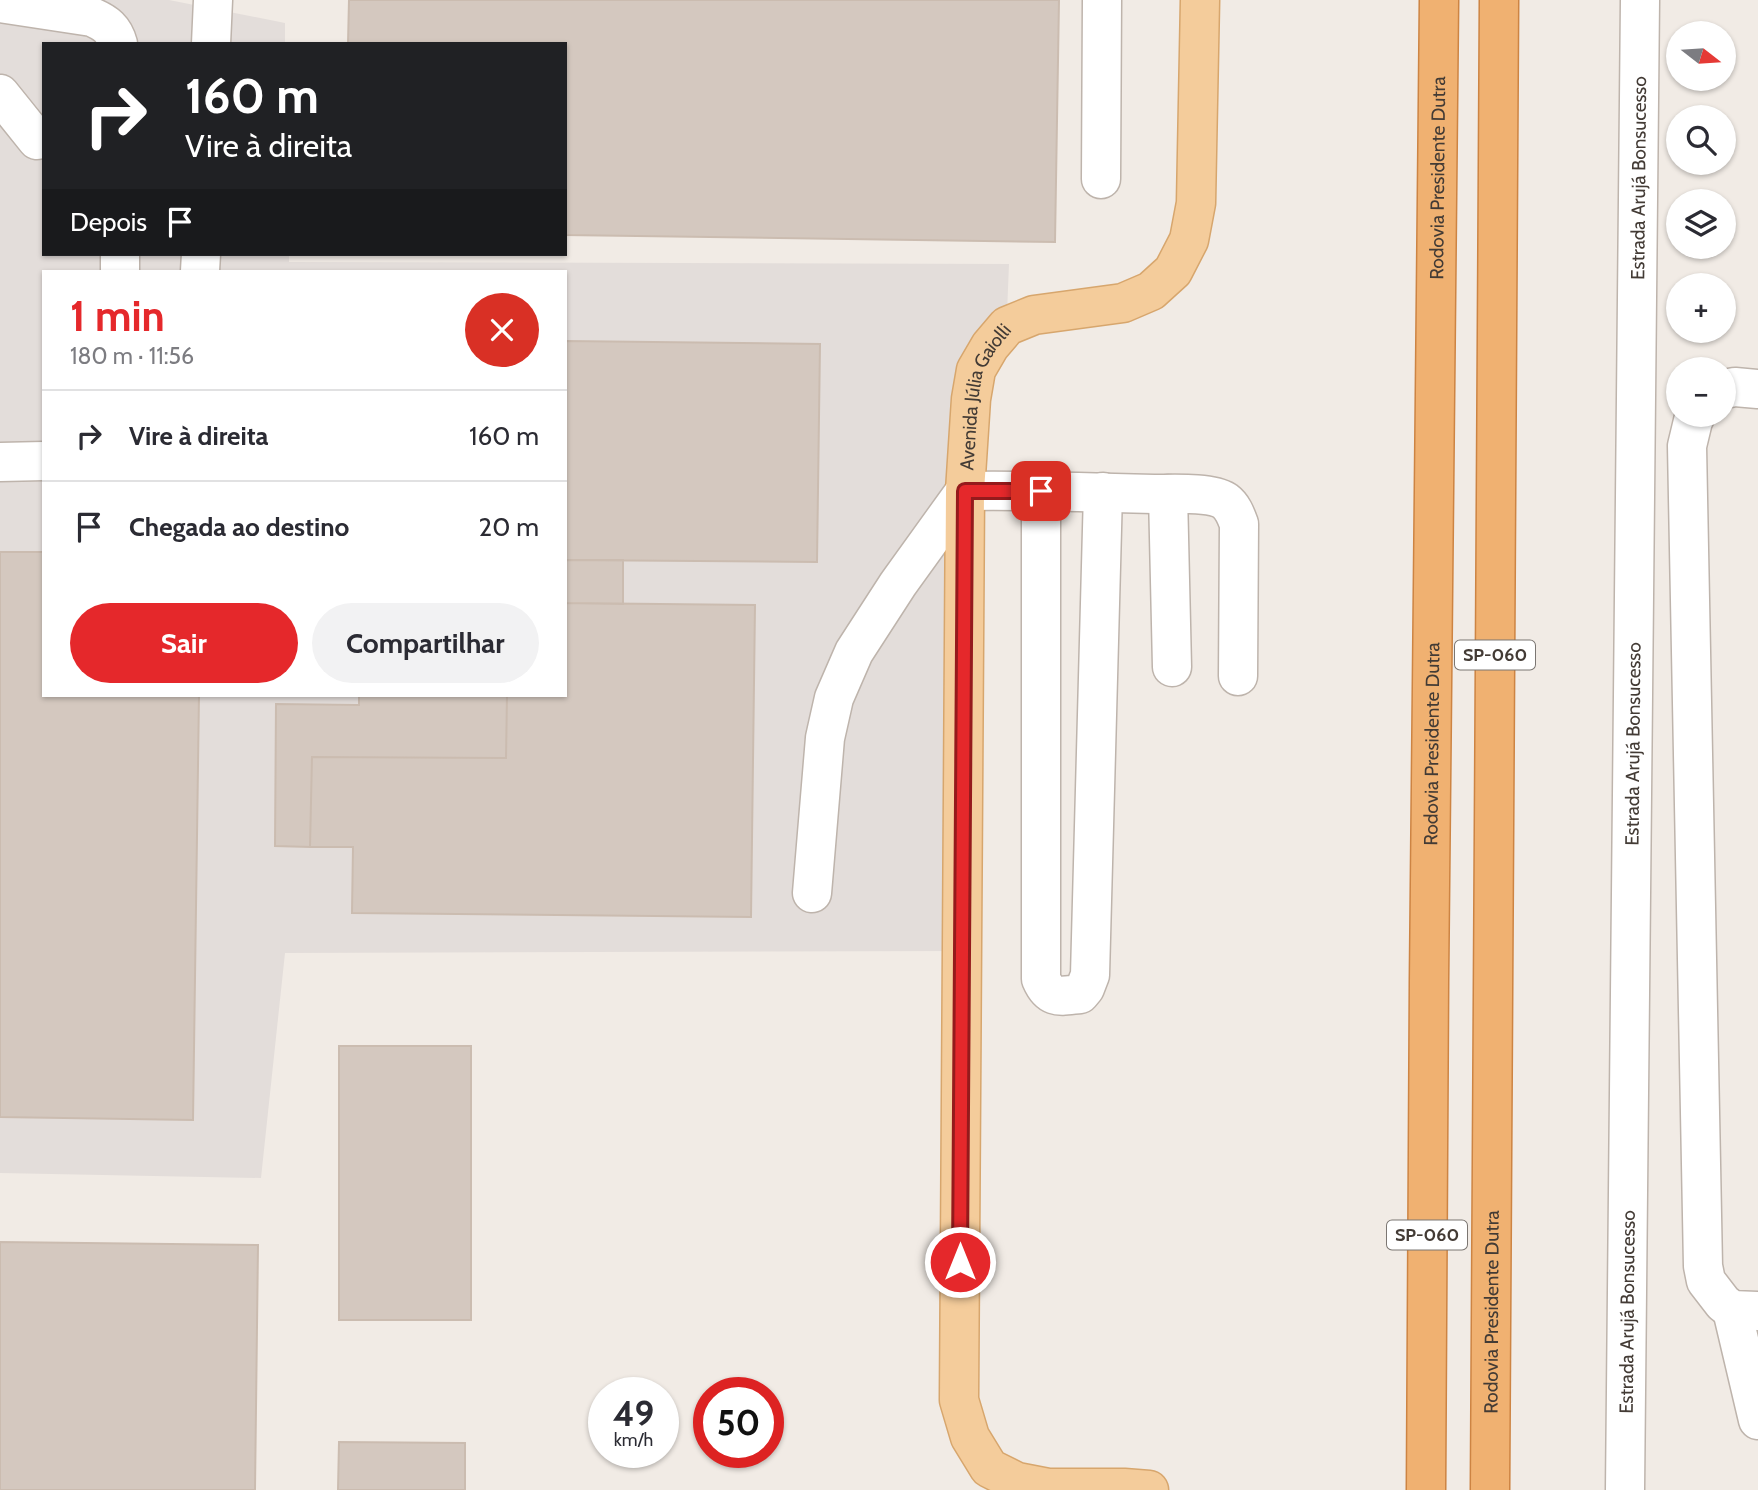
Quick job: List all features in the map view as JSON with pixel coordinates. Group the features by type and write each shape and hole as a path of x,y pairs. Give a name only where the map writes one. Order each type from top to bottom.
{"highway":[{"name":"Rodovia Presidente Dutra","path":"1426,1490 1439,0"},
{"name":"Rodovia Presidente Dutra","path":"1490,1490 1499,0"}],"main road":[{"name":"Avenida Júlia Gaiolli","path":"1149,1490 1048,1488 1017,1482 989,1468 970,1437 959,1400 965,491 971,399 976,370 990,346 1007,326 1034,315 1123,303 1151,291 1173,271 1189,240 1196,203 1200,0"}],"street":[{"path":"211,42 213,0"},
{"path":"1101,179 1102,0"},
{"name":"Estrada Arujá Bonsucesso","path":"1625,1490 1640,0"},
{"path":"0,3 92,17 111,28 117,42"},
{"path":"0,94 27,140"},
{"path":"1736,387 1758,389"},
{"path":"1692,427 1687,446 1703,1266 1706,1281 1723,1303 1745,1311 1758,1420"},
{"path":"0,462 42,461"},
{"path":"813,893 825,738 834,698 854,652 898,584 965,491 1168,494 1210,496 1224,500 1233,509 1239,524 1238,676"},
{"path":"1041,491 1041,979 1048,992 1055,996 1080,994 1090,975 1103,492"},
{"path":"1168,494 1172,667"}],"shaded area":[{"path":"0,0 169,0 285,23 285,42 42,42 42,256 289,256 289,262 1009,264 1007,313 973,359 954,951 285,953 261,1178 0,1173"}],"building":[{"path":"349,0 1059,0 1055,242 567,235 567,42 348,42"},
{"path":"567,341 820,344 817,562 567,560"},
{"path":"0,552 42,552 42,697 199,697 193,1120 0,1117"},
{"path":"567,560 623,560 623,604 567,603"},
{"path":"567,603 755,605 751,917 352,913 353,847 310,847 312,757 506,758 507,697 567,697"},
{"path":"359,697 507,697 506,758 312,757 310,847 275,846 276,704 359,705"},
{"path":"339,1046 471,1046 471,1320 339,1320"},
{"path":"0,1242 258,1245 255,1490 0,1490"},
{"path":"339,1442 465,1443 465,1490 338,1490"}],"route":[{"path":"960,1262 965,491 1041,491"}]}
